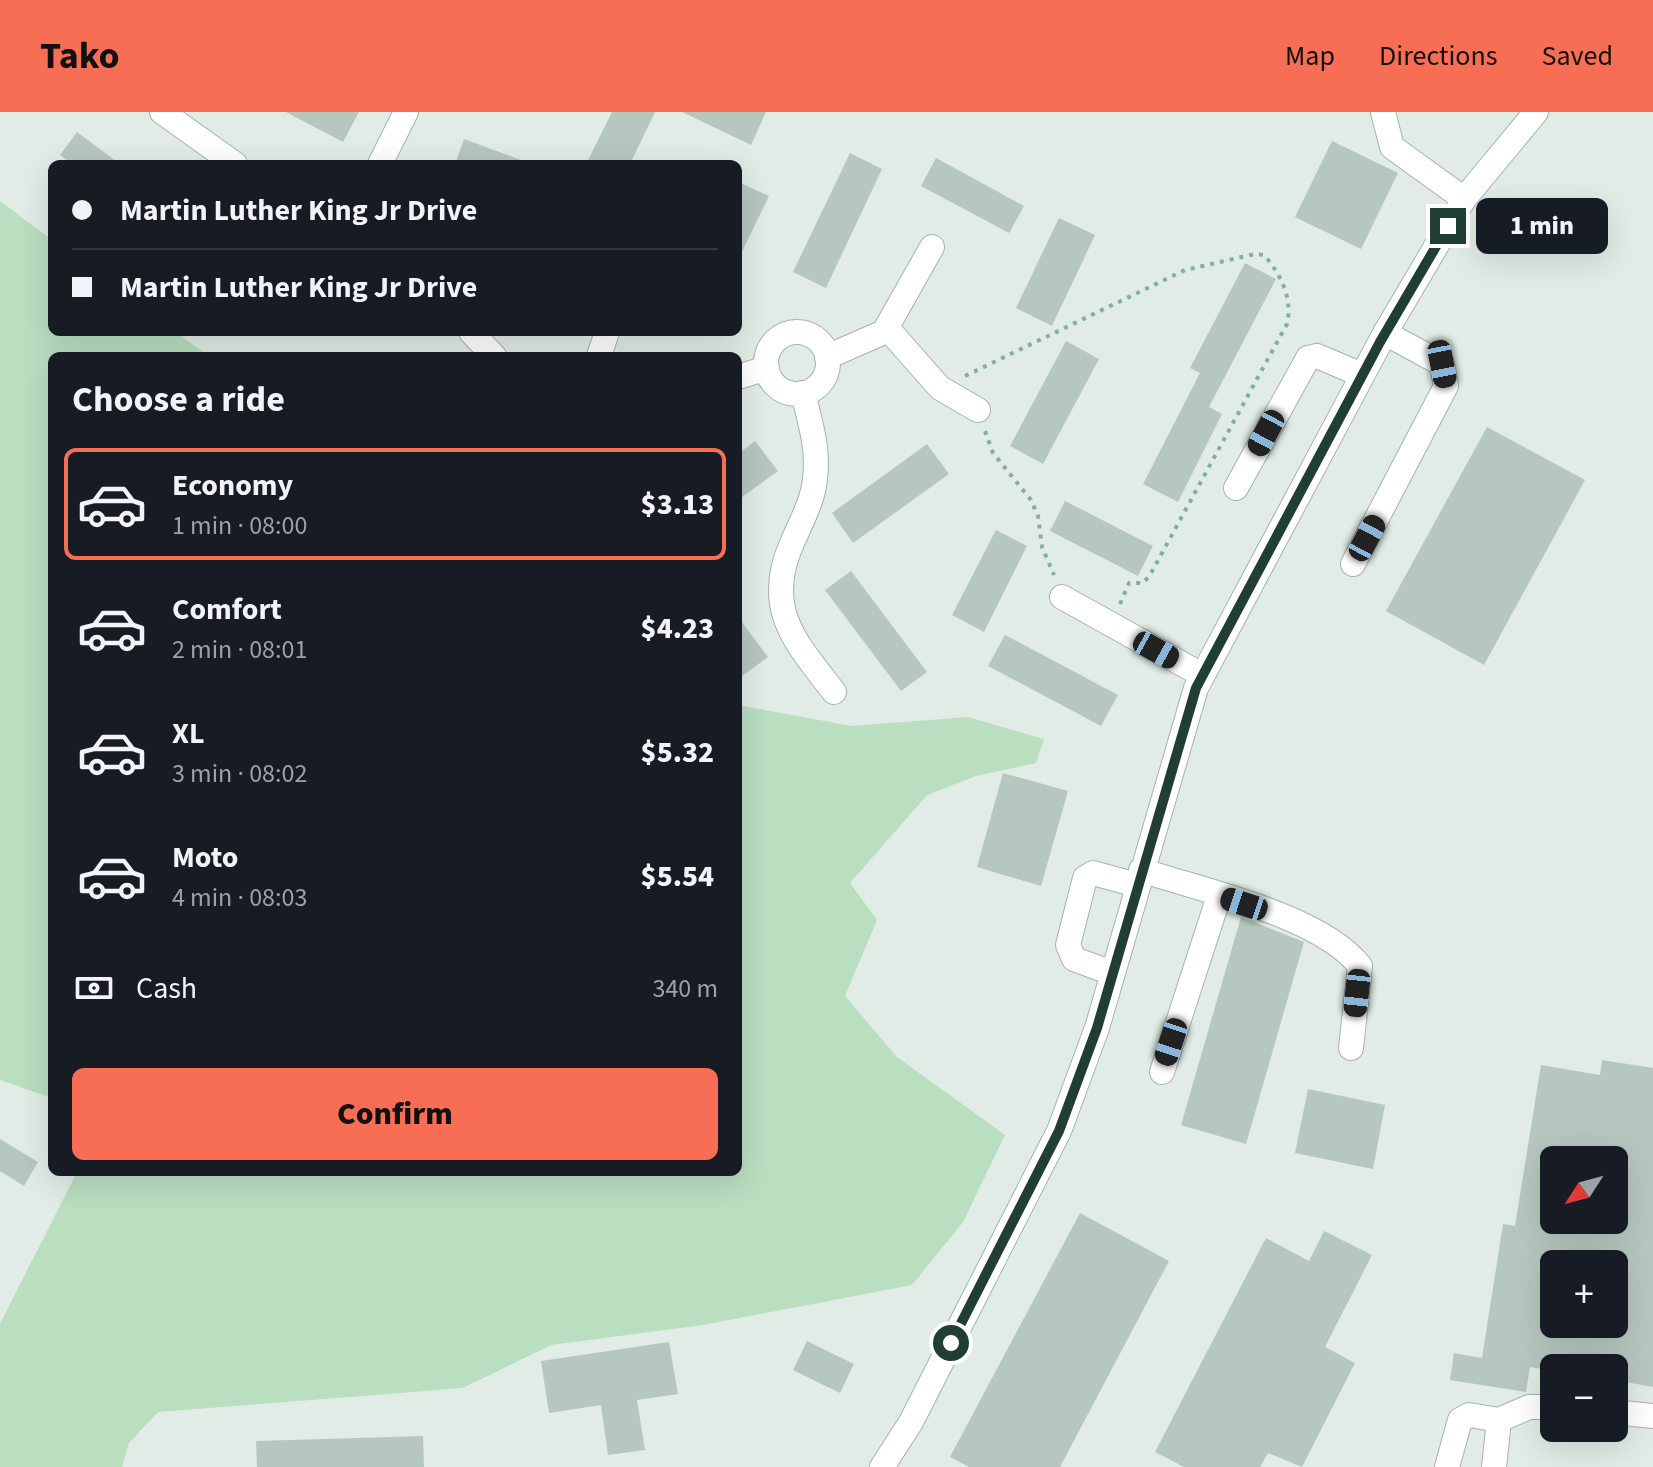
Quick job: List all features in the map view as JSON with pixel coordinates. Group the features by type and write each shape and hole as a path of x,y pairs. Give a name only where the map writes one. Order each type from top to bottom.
{"street":[{"path":"162,112 229,160"},
{"path":"382,160 406,112"},
{"path":"1383,112 1392,147 1464,199"},
{"path":"882,1467 911,1422 1059,1131 1097,1028 1139,878 1202,675 1385,333 1464,199 1535,112"},
{"path":"827,357 887,328 932,247"},
{"path":"887,328 940,388 978,410"},
{"path":"797,332 817,339 827,357 825,376 820,384 803,393 784,391 770,377 767,368 767,358 777,339 797,332"},
{"path":"1353,564 1446,386 1442,364 1385,333"},
{"path":"475,336 490,352"},
{"path":"1236,488 1308,358 1317,356 1362,375"},
{"path":"742,376 767,368"},
{"path":"803,393 817,451 815,480 811,499 785,558 779,588 791,637 834,692"},
{"path":"1062,597 1202,675"},
{"path":"1112,973 1074,959 1068,945 1085,878 1093,873 1139,878 1219,896 1293,920 1346,948 1360,966 1351,1048"},
{"path":"1162,1072 1219,896"},
{"path":"1447,1467 1460,1420 1469,1415 1499,1420 1529,1407 1540,1407"},
{"path":"1628,1413 1653,1416"},
{"path":"1494,1467 1499,1420"}],"path":[{"path":"940,388 1185,270 1255,254 1264,255 1277,271 1290,311 1287,324 1150,575 1143,583 1129,583 1110,624"},
{"path":"978,410 993,453 1031,500 1038,516 1042,547 1062,597"}],"green space":[{"path":"0,201 48,237 48,336 181,336 203,352 48,352 48,1097 0,1080"},
{"path":"742,706 852,726 968,717 1044,739 1036,763 976,776 927,795 850,883 877,920 845,996 897,1057 1005,1135 963,1222 912,1285 703,1325 551,1345 463,1388 158,1412 129,1443 122,1467 0,1467 0,1324 75,1176 742,1176"}],"building":[{"path":"286,112 359,112 343,142"},
{"path":"612,112 655,112 632,160 588,160"},
{"path":"682,112 766,112 751,145"},
{"path":"77,132 115,160 67,160 60,155"},
{"path":"464,139 521,160 456,160"},
{"path":"1332,141 1398,173 1361,249 1295,217"},
{"path":"850,153 882,169 826,288 793,272"},
{"path":"936,158 1024,206 1009,233 921,186"},
{"path":"742,184 769,196 742,252"},
{"path":"1059,218 1095,235 1052,326 1016,308"},
{"path":"1245,263 1276,279 1209,407 1222,414 1178,502 1143,484 1200,373 1190,368"},
{"path":"1066,341 1099,359 1043,464 1010,446"},
{"path":"1487,427 1585,480 1484,665 1386,611"},
{"path":"755,441 778,471 742,497 742,451"},
{"path":"927,444 949,474 853,543 832,513"},
{"path":"1065,501 1153,546 1138,576 1050,531"},
{"path":"996,530 1027,546 984,632 952,615"},
{"path":"851,571 927,672 901,691 825,590"},
{"path":"742,622 768,657 742,676"},
{"path":"1005,635 1118,695 1101,726 988,666"},
{"path":"1003,773 1068,791 1041,886 977,867"},
{"path":"1241,917 1304,942 1246,1144 1181,1125"},
{"path":"1602,1060 1653,1068 1653,1387 1628,1383 1628,1354 1540,1354 1540,1369 1530,1367 1526,1392 1450,1380 1454,1353 1482,1358 1503,1224 1515,1226 1541,1065 1600,1075"},
{"path":"1308,1089 1385,1105 1373,1169 1295,1153"},
{"path":"0,1139 38,1162 24,1186 0,1171"},
{"path":"1080,1213 1169,1261 1060,1467 969,1467 950,1457"},
{"path":"1324,1231 1372,1255 1325,1347 1355,1363 1302,1467 1268,1453 1260,1467 1184,1467 1155,1452 1266,1238 1309,1261"},
{"path":"807,1341 854,1364 840,1393 793,1370"},
{"path":"669,1342 678,1394 637,1400 645,1450 608,1455 601,1405 549,1413 541,1361"},
{"path":"423,1436 424,1467 257,1467 256,1441"}],"route":[{"path":"951,1343 1059,1131 1097,1028 1196,688 1380,342 1448,226"}]}
